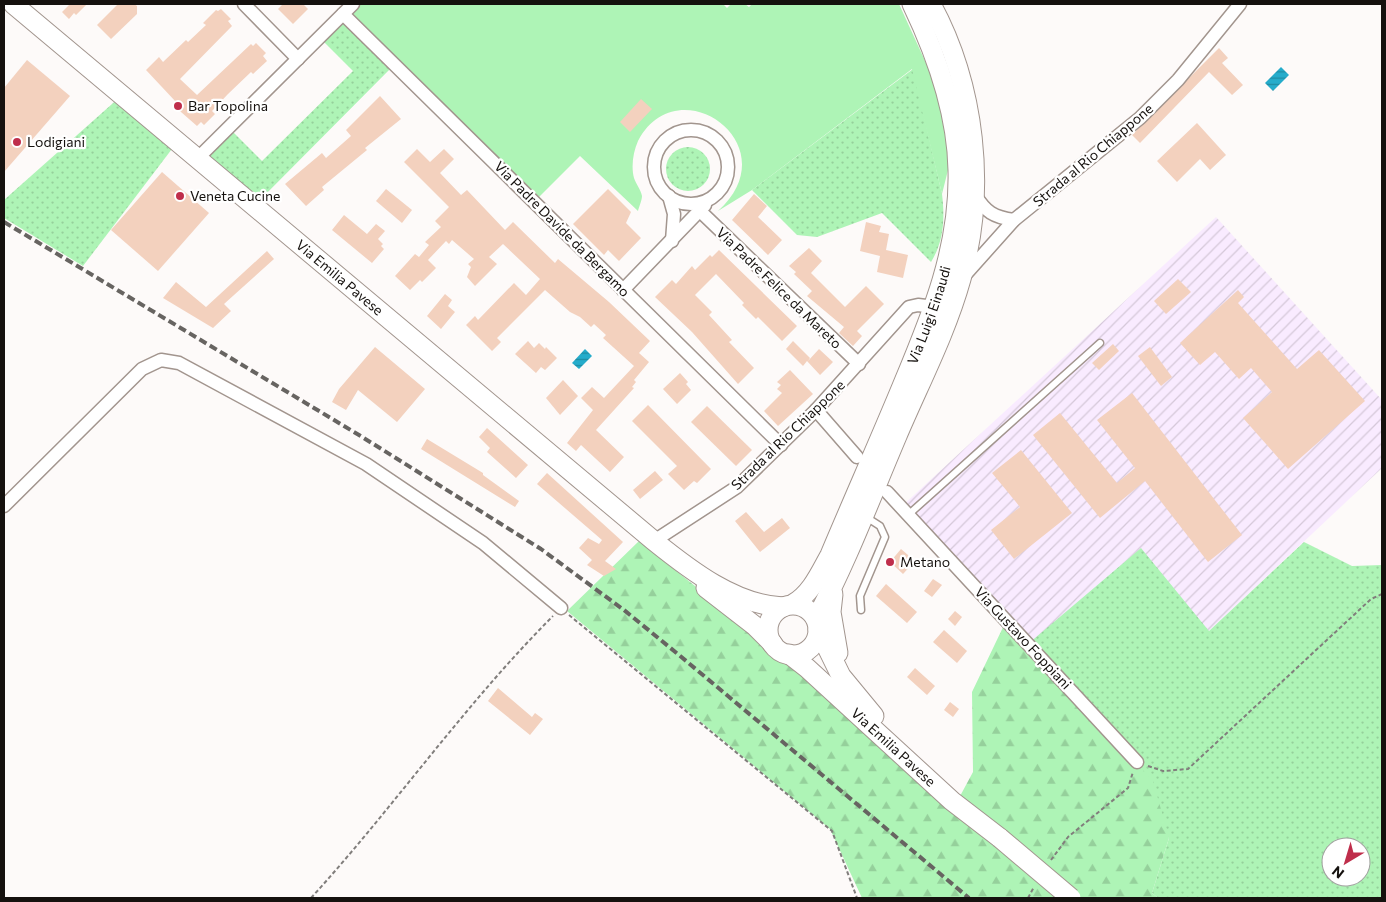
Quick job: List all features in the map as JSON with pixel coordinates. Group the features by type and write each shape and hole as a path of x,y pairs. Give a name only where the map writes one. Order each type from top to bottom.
{"main road":[{"name":"Via Emilia Pavese","path":"13,4 660,546 706,588 756,626 773,644"},
{"name":"Via Luigi Einaudi","path":"788,605 800,600 818,578 830,555 934,307 944,277 955,228 958,170 944,83 928,38 912,4"},
{"name":"Via Luigi Einaudi","path":"817,624 943,331 961,280 969,246 974,194 969,116 963,86 948,40 931,4"},
{"name":"Via Emilia Pavese","path":"660,546 712,582 747,600 768,606 788,605"},
{"path":"833,583 830,612 838,656 850,681 871,713"},
{"path":"817,624 818,636 810,648 797,654 789,654 777,649 768,634 769,623 774,613 788,605 807,608 817,624 841,676 871,713 999,838"},
{"name":"Via Emilia Pavese","path":"789,654 807,668 952,801 1071,898"}],"street":[{"path":"244,4 298,59"},
{"path":"198,158 353,4"},
{"name":"Strada al Rio Chiappone","path":"961,280 979,257 1014,220 1140,118 1178,80 1240,4"},
{"name":"Via Padre Davide da Bergamo","path":"343,14 781,445"},
{"path":"623,290 720,190 726,179 728,166 725,154 719,143 710,135 686,130 674,134 664,141 657,152 654,164 655,176 660,187 678,202 690,204 711,198"},
{"path":"974,194 989,212 997,217 1014,220"},
{"path":"669,196 674,222 672,241"},
{"name":"Via Padre Felice da Mareto","path":"700,211 858,364"},
{"name":"Strada al Rio Chiappone","path":"660,546 737,487 781,445 816,410 910,307 918,304 934,307"},
{"path":"4,506 142,369 161,360 178,362 366,464 483,543 560,608"},
{"path":"816,410 857,457"},
{"name":"Via Gustavo Foppiani","path":"887,492 1137,762"}],"lane":[{"path":"908,515 1100,343"},
{"path":"861,610 860,596 884,537 880,526 863,515"}],"path":[{"path":"1047,866 1068,838 1128,788 1137,762 1163,771 1188,769 1371,599 1382,594"},
{"path":"310,898 348,857 511,658 560,608 832,832 856,898"},
{"path":"1028,898 1038,882"}],"shaded area":[{"path":"1216,217 1382,400 1382,468 1209,631 1028,644 901,507"}],"green space":[{"path":"356,4 723,4 727,8 731,4 745,4 749,7 752,4 899,4 937,87 950,162 942,194 912,69 752,190 718,211 737,186 742,162 735,140 720,123 700,112 678,111 656,119 636,145 633,159 633,174 642,196 638,211 580,156 533,203 344,16"},
{"path":"344,16 393,66 253,207 197,159 230,129 262,161 353,71 321,39"},
{"path":"913,69 943,203 943,229 939,246 931,262 882,213 817,237 797,235 752,190"},
{"path":"121,96 178,141 83,266 4,218 4,200"},
{"path":"684,147 692,147 704,153 710,169 704,185 692,191 684,191 672,185 666,173 666,165 672,153"},
{"path":"639,541 959,798 973,772 972,692 1006,621 1153,781 1169,838 1152,893 1158,898 862,898 830,829 567,611"},
{"path":"1304,542 1352,566 1382,565 1382,898 1158,898 1152,893 1169,838 1028,644 1141,548 1209,631"}],"water":[{"path":"1281,67 1289,75 1273,91 1265,83"},
{"path":"585,349 592,356 579,369 572,363"}],"building":[{"path":"67,4 87,4 69,19 62,12 69,5"},
{"path":"118,4 134,4 137,6 137,14 111,39 97,25"},
{"path":"283,4 303,4 308,9 293,24 278,9"},
{"path":"221,9 231,19 228,21 232,26 180,79 197,95 251,44 253,46 256,43 266,53 263,56 267,61 253,74 251,72 228,94 212,111 215,114 204,125 201,122 197,126 173,105 176,102 146,70 159,57 163,62 186,40 188,42 206,25 203,23 216,10"},
{"path":"1219,48 1228,58 1222,63 1243,85 1232,95 1209,72 1140,143 1132,135"},
{"name":"Lodigiani","path":"27,60 70,96 4,172 4,88"},
{"path":"380,96 401,119 365,148 367,150 322,187 324,190 306,206 285,184 322,153 326,158 351,136 346,130"},
{"path":"641,99 652,109 630,132 620,122"},
{"path":"1197,123 1226,155 1210,170 1200,159 1177,182 1157,161"},
{"path":"417,149 430,162 444,149 454,159 440,173 461,195 467,190 505,230 513,222 555,263 558,259 609,302 650,341 639,353 649,362 634,380 636,382 632,387 634,388 596,430 624,457 610,472 581,445 576,451 567,443 593,410 581,398 592,387 604,398 634,366 603,338 606,335 594,324 591,327 545,290 497,338 501,342 492,351 466,325 475,316 478,320 514,283 526,295 540,279 503,244 489,257 497,264 475,286 467,277 471,267 468,264 474,259 452,240 449,244 446,241 428,260 436,268 422,282 420,280 410,290 395,276 415,254 419,257 429,245 425,242 441,227 435,221 449,207 404,162"},
{"path":"162,172 209,213 158,271 111,230"},
{"path":"386,189 412,210 402,223 376,201"},
{"path":"608,189 631,212 626,223 641,238 619,261 608,250 604,255 573,224"},
{"path":"754,194 767,206 758,217 782,240 768,255 732,220"},
{"path":"344,215 367,234 376,224 385,231 378,239 383,244 381,246 384,249 372,263 332,230"},
{"path":"866,222 881,226 879,232 889,234 886,250 908,255 903,278 877,272 880,256 860,251"},
{"path":"809,248 822,261 811,273 845,307 866,286 884,304 857,331 862,336 853,346 839,333 844,327 807,296 812,291 794,274 796,272 789,266"},
{"path":"719,250 797,326 782,341 758,317 756,319 742,305 744,303 716,274 695,295 712,312 709,315 732,340 729,342 754,368 738,384 692,332 655,297 672,280 676,284 692,266 695,270 710,255 712,257"},
{"path":"267,251 274,259 224,304 231,311 213,328 163,298 176,282 206,307"},
{"path":"1178,279 1191,292 1166,314 1154,301"},
{"path":"1238,290 1244,297 1238,303 1297,369 1319,350 1365,401 1288,469 1243,418 1272,392 1251,368 1239,379 1215,352 1200,365 1180,343"},
{"path":"445,294 452,300 448,306 455,312 441,329 427,316"},
{"path":"528,341 534,348 539,343 545,349 546,347 557,358 545,370 541,367 536,373 515,354"},
{"path":"793,341 810,358 808,361 819,349 833,362 820,375 807,361 803,366 786,349"},
{"path":"1113,344 1119,351 1099,370 1092,363"},
{"path":"375,347 425,389 397,422 358,390 346,410 332,402 339,389"},
{"path":"1150,347 1172,377 1161,386 1138,356"},
{"path":"790,370 813,394 778,426 764,411 782,393 777,389 781,385 777,382"},
{"path":"680,373 688,382 686,384 691,390 677,404 663,389"},
{"path":"563,380 578,396 560,415 546,398"},
{"path":"1132,393 1242,535 1208,562 1145,481 1100,518 1033,435 1060,413 1117,483 1135,468 1097,420"},
{"path":"648,405 711,469 697,483 694,481 684,490 668,474 677,466 632,421"},
{"path":"707,406 752,450 736,466 691,422"},
{"path":"487,428 528,465 516,478 487,452 490,448 479,437"},
{"path":"427,439 483,473 483,475 519,501 515,507 421,449"},
{"path":"1021,450 1072,513 1014,559 991,530 1020,507 992,473"},
{"path":"655,471 663,480 640,499 633,490"},
{"path":"547,473 623,542 605,561 616,569 604,576 587,565 592,560 579,548 588,538 599,544 602,540 537,484"},
{"path":"746,512 764,532 782,518 790,528 760,552 735,521"},
{"path":"901,549 915,561 903,574 890,562"},
{"path":"933,579 942,585 932,597 924,591"},
{"path":"886,584 917,612 907,623 876,596"},
{"path":"955,611 962,617 955,626 948,619"},
{"path":"944,630 967,651 957,663 933,642"},
{"path":"915,668 935,686 927,695 907,677"},
{"path":"498,688 532,717 535,713 543,719 530,735 488,701"},
{"path":"950,702 959,709 953,717 944,710"}],"railway":[{"path":"4,222 359,435 541,549 624,610 969,898"}],"place":[{"name":"Bar Topolina","path":"178,106"},
{"name":"Lodigiani","path":"17,142"},
{"name":"Veneta Cucine","path":"180,196"},
{"name":"Metano","path":"890,562"}]}
